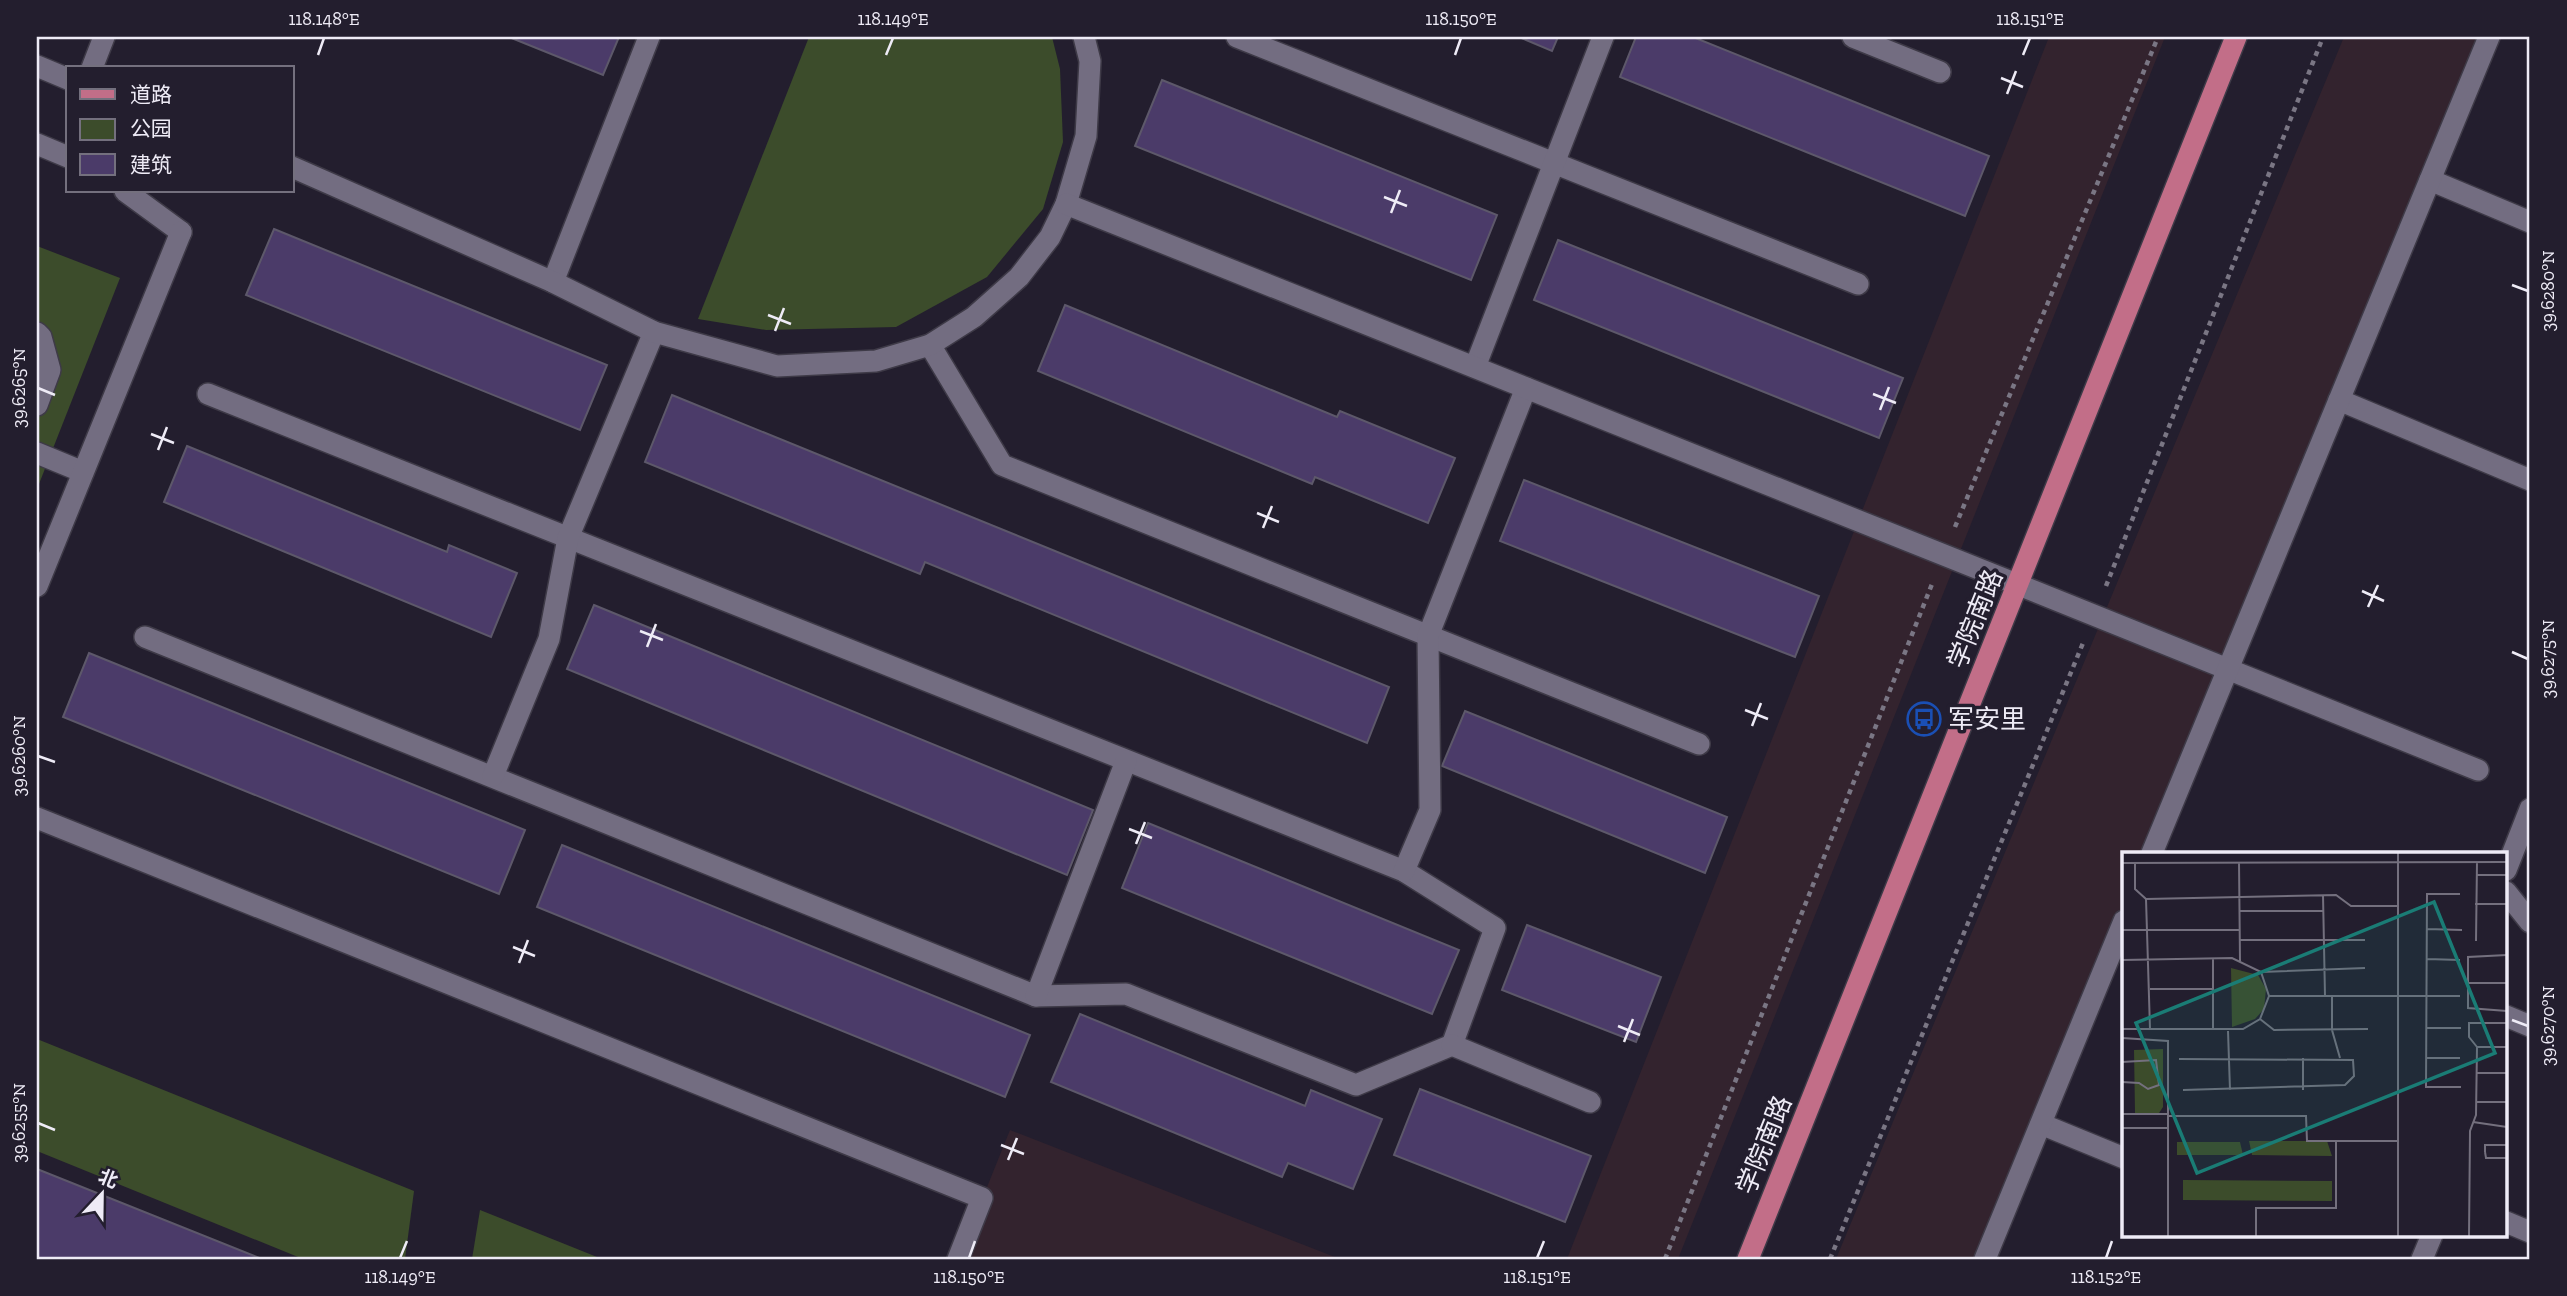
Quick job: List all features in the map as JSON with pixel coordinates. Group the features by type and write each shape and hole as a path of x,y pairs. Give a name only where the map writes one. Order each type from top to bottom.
{"main road":[{"name":"学院南路","path":"1748,1259 2236,37"}],"street":[{"path":"93,66 104,37"},
{"path":"553,282 649,37"},
{"path":"294,168 553,282 654,332 776,366 876,361 930,345 974,317 1018,277 1050,237 1066,204 1086,136 1090,61 1084,37"},
{"path":"1237,37 1858,284"},
{"path":"1475,367 1603,37"},
{"path":"1853,37 1940,72"},
{"path":"2152,852 2489,37"},
{"path":"37,66 66,78"},
{"path":"37,144 66,156"},
{"path":"2430,180 2530,222"},
{"path":"37,586 181,232 126,192"},
{"path":"1066,204 2479,769"},
{"path":"493,776 550,639 568,538 654,332"},
{"path":"37,333 41,337 50,370 37,405"},
{"path":"930,345 1002,466 1699,744"},
{"path":"1404,871 1430,810 1428,636 1527,388"},
{"path":"208,394 1404,871 1495,928 1452,1045"},
{"path":"2339,400 2530,480"},
{"path":"37,453 83,472"},
{"path":"145,637 1037,996 1126,994 1356,1085 1452,1045 1590,1102"},
{"path":"1037,996 1126,761"},
{"path":"2508,865 2530,809"},
{"path":"37,818 982,1198 958,1259"},
{"path":"2508,894 2530,922"},
{"path":"1985,1259 2122,926"},
{"path":"2508,1017 2530,1026"},
{"path":"2041,1124 2122,1157"},
{"path":"2508,1223 2530,1232"},
{"path":"2422,1259 2432,1236"}],"path":[{"path":"1665,1259 1944,554 2158,37"},
{"path":"1830,1259 2095,615 2323,37"}],"shaded area":[{"path":"2049,37 2165,37 1678,1259 1567,1259"},
{"path":"2344,37 2491,37 2149,852 2122,852 2122,918 1979,1259 1836,1259"},
{"path":"1010,1130 1340,1259 958,1259"}],"green space":[{"path":"809,37 1052,37 1060,69 1063,142 1043,209 987,277 896,327 766,330 698,319"},
{"path":"37,246 120,278 37,489"},
{"path":"37,1039 414,1191 405,1259 303,1259 37,1151"},
{"path":"480,1210 602,1259 472,1259"}],"building":[{"path":"509,37 619,37 603,75"},
{"path":"1519,37 1558,37 1552,51"},
{"path":"1636,37 1693,37 1989,156 1965,216 1620,77"},
{"path":"1162,80 1497,215 1471,280 1135,146"},
{"path":"274,229 607,365 580,430 246,295"},
{"path":"1558,240 1903,378 1879,438 1534,300"},
{"path":"1065,305 1337,417 1340,411 1455,458 1428,523 1315,477 1312,484 1038,371"},
{"path":"672,395 1389,687 1367,743 925,562 920,574 645,462"},
{"path":"187,446 447,552 449,545 517,573 491,637 164,502"},
{"path":"1524,480 1819,596 1795,657 1500,541"},
{"path":"594,605 1093,810 1067,875 567,669"},
{"path":"89,653 525,830 499,894 63,717"},
{"path":"1465,711 1727,817 1705,873 1442,766"},
{"path":"1148,823 1459,950 1432,1014 1122,888"},
{"path":"562,845 1030,1035 1005,1097 537,907"},
{"path":"1527,925 1661,977 1636,1042 1502,990"},
{"path":"1080,1014 1305,1106 1311,1090 1382,1119 1353,1189 1288,1163 1282,1177 1051,1082"},
{"path":"1420,1089 1591,1156 1565,1222 1394,1155"},
{"path":"37,1169 262,1259 37,1259"}],"place":[{"name":"军安里","path":"1924,719"}]}
